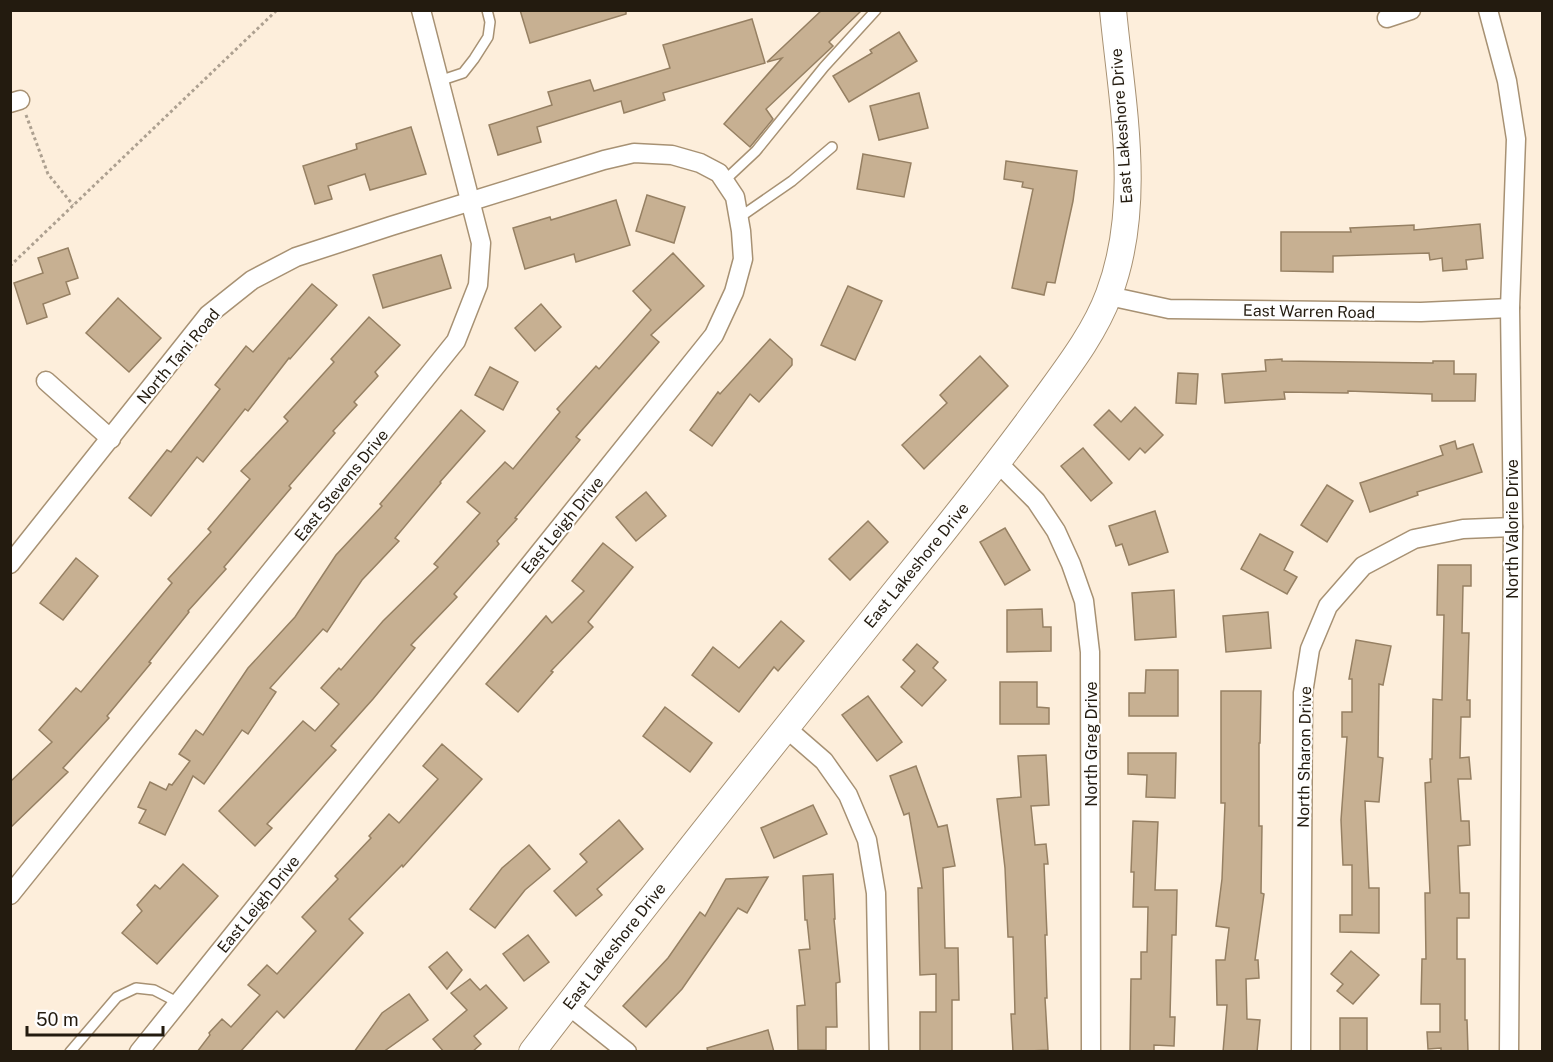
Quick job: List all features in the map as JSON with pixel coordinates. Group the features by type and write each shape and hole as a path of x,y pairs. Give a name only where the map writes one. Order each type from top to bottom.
{"main road":[{"name":"East Lakeshore Drive","path":"532,1052 786,728 998,463 1071,362 1109,296 1123,247 1129,194 1113,10"}],"street":[{"name":"East Stevens Drive","path":"10,896 456,341 477,285 481,243 421,10"},
{"path":"1387,18 1411,10"},
{"name":"North Valorie Drive","path":"1488,10 1507,81 1516,139 1510,308 1513,527 1509,1052"},
{"name":"East Leigh Drive","path":"140,1052 714,335 734,292 743,259 740,217 735,196 719,173 700,163 672,155 634,153 471,201"},
{"name":"North Tani Road","path":"10,564 208,315 252,280 296,257 471,201"},
{"name":"East Warren Road","path":"1109,296 1169,309 1420,312 1510,308"},
{"path":"46,381 111,439"},
{"name":"North Greg Drive","path":"998,463 1036,501 1056,531 1084,601 1090,652 1091,1052"},
{"name":"North Sharon Drive","path":"1301,1052 1303,693 1310,650 1328,606 1363,566 1414,539 1463,529 1513,527"},
{"path":"786,728 824,761 848,795 867,840 876,893 879,1052"},
{"path":"568,1005 627,1052"}],"lane":[{"path":"439,81 463,73 474,59 488,37 490,22 487,10"},
{"path":"724,181 756,151 824,67 876,10"},
{"path":"740,217 792,180 832,147"},
{"path":"70,1052 117,997 136,988 154,990 178,1003"}],"path":[{"path":"10,266 277,10"},
{"path":"15,102 48,174 73,205"}],"building":[{"path":"520,10 626,10 626,14 530,43"},
{"path":"822,10 862,10 829,42 833,46 766,109 773,119 750,147 724,124 782,58 767,62"},
{"path":"752,19 765,63 663,93 665,100 624,113 621,101 537,127 541,142 498,155 489,125 552,105 548,92 590,80 594,91 670,68 663,45"},
{"path":"899,32 917,61 849,102 833,76 872,53 870,50"},
{"path":"919,93 928,128 879,140 870,106"},
{"path":"411,127 426,174 370,190 365,174 328,186 332,199 315,204 303,166 357,149 356,144"},
{"path":"863,154 911,163 904,197 857,189"},
{"path":"1006,161 1077,171 1073,201 1055,283 1047,282 1044,295 1012,288 1033,189 1022,187 1023,182 1004,179"},
{"path":"647,195 685,207 674,243 636,231"},
{"path":"616,200 630,245 576,262 574,254 525,269 513,228 550,217 551,220"},
{"path":"1480,224 1483,258 1466,260 1467,269 1443,271 1442,258 1430,260 1429,253 1333,256 1333,272 1281,271 1281,232 1351,232 1350,228 1414,225 1414,230"},
{"path":"68,248 78,278 66,282 70,294 43,304 47,317 27,324 14,283 43,273 38,258"},
{"path":"673,253 704,286 651,335 659,342 576,437 580,440 497,541 499,544 454,594 457,597 411,645 415,648 331,746 336,750 267,824 272,828 255,846 219,811 303,721 315,731 339,704 321,688 339,668 341,670 383,621 438,567 434,564 480,513 467,502 505,462 513,469 560,412 557,409 596,366 599,369 651,310 633,291"},
{"path":"441,255 451,288 383,308 373,275"},
{"path":"312,284 337,305 289,358 248,411 245,409 203,462 197,457 151,516 129,498 167,450 171,452 220,389 215,385 246,346 253,352"},
{"path":"848,286 882,301 855,360 821,345"},
{"path":"118,298 161,338 129,372 86,333"},
{"path":"541,304 561,327 535,351 515,328"},
{"path":"369,317 400,345 375,372 378,376 354,402 357,405 333,431 335,433 224,567 226,569 188,611 149,662 151,663 107,716 109,718 63,768 68,772 10,828 10,782 52,742 39,730 76,688 81,692 172,583 168,579 211,532 208,529 250,479 241,471 288,421 284,417 334,362 331,359"},
{"path":"770,339 792,359 792,365 759,402 750,394 712,446 690,430 718,392 720,394"},
{"path":"980,356 1008,386 924,469 902,445 947,403 940,395"},
{"path":"1282,359 1282,361 1433,363 1433,361 1454,361 1454,374 1476,374 1475,401 1432,401 1432,394 1348,391 1348,393 1284,392 1285,399 1225,403 1222,374 1266,371 1265,360"},
{"path":"490,367 518,382 503,410 475,395"},
{"path":"1178,373 1198,374 1196,404 1176,403"},
{"path":"1135,407 1163,435 1145,453 1140,448 1129,460 1094,425 1109,410 1121,422"},
{"path":"461,410 485,431 395,538 399,541 362,580 327,632 323,629 270,688 276,692 248,734 242,730 204,784 193,776 165,835 139,823 146,810 138,807 150,782 166,790 169,784 172,785 190,761 179,754 196,730 203,735 248,668 295,617 336,555 382,506 380,504"},
{"path":"1455,441 1457,449 1473,444 1482,472 1417,492 1418,495 1370,512 1360,483 1443,455 1440,446"},
{"path":"1083,448 1112,483 1091,501 1061,466"},
{"path":"1327,485 1353,501 1327,542 1301,525"},
{"path":"646,492 666,516 636,541 616,517"},
{"path":"1155,511 1168,552 1129,565 1122,544 1116,546 1109,526"},
{"path":"868,521 888,542 850,580 829,559"},
{"path":"1005,528 1030,570 1005,585 980,542"},
{"path":"1260,534 1293,552 1284,570 1297,577 1287,594 1241,569"},
{"path":"603,543 633,567 588,622 593,627 551,671 553,672 518,712 486,684 546,616 552,623 584,591 572,581"},
{"path":"76,558 98,576 63,620 40,603"},
{"path":"1438,565 1471,565 1471,586 1463,586 1462,633 1469,633 1467,700 1470,700 1470,717 1461,717 1460,758 1469,757 1471,779 1458,779 1461,821 1469,821 1470,845 1458,846 1460,893 1469,893 1469,918 1457,918 1457,959 1465,959 1465,1020 1467,1020 1468,1052 1441,1052 1441,1048 1428,1049 1427,1032 1440,1032 1440,1004 1421,1004 1422,959 1426,959 1425,893 1430,893 1425,783 1431,782 1433,699 1442,700 1444,615 1437,615"},
{"path":"1174,590 1176,637 1135,640 1132,593"},
{"path":"1042,609 1043,627 1051,627 1051,651 1007,652 1007,610"},
{"path":"1268,612 1271,648 1226,652 1223,616"},
{"path":"781,621 804,641 778,671 774,667 739,712 692,675 713,647 739,668"},
{"path":"1356,640 1391,646 1383,685 1379,684 1378,757 1383,758 1379,802 1365,801 1369,888 1379,888 1379,933 1340,932 1340,915 1352,915 1352,865 1343,865 1341,820 1347,737 1342,737 1342,712 1352,712 1352,679 1349,679"},
{"path":"917,644 938,662 933,668 946,680 922,706 901,687 915,671 903,660"},
{"path":"1146,670 1178,670 1178,716 1129,716 1129,693 1145,693"},
{"path":"1000,682 1037,682 1037,707 1049,708 1049,724 1000,724"},
{"path":"1221,691 1261,691 1259,826 1262,826 1261,893 1264,894 1255,960 1258,960 1259,978 1246,979 1247,1019 1260,1020 1257,1052 1223,1052 1227,1005 1217,1005 1216,960 1225,960 1229,928 1216,926 1222,879 1225,803 1221,803"},
{"path":"868,696 902,742 877,761 842,715"},
{"path":"665,707 712,743 690,772 643,736"},
{"path":"442,744 482,779 403,867 402,865 349,919 363,933 284,1018 277,1011 240,1052 197,1052 210,1035 209,1033 222,1019 231,1027 260,995 248,985 267,965 277,974 316,931 302,917 338,879 335,876 371,838 369,836 389,814 399,823 438,779 423,766"},
{"path":"1128,753 1176,753 1175,798 1146,797 1147,775 1128,774"},
{"path":"1046,755 1049,805 1031,806 1035,845 1046,844 1048,864 1044,864 1047,935 1045,935 1047,998 1045,998 1048,1050 1013,1052 1011,1014 1015,1014 1013,937 1008,937 1005,868 997,799 1021,797 1018,756"},
{"path":"916,766 938,827 947,825 955,866 943,868 945,948 958,948 959,1000 952,1000 952,1052 920,1052 920,1012 936,1012 936,974 920,975 918,888 922,888 909,813 904,815 890,776"},
{"path":"813,805 827,834 774,858 761,828"},
{"path":"619,820 643,849 597,889 602,895 576,916 554,891 587,862 580,854"},
{"path":"1133,821 1158,822 1155,890 1177,890 1176,935 1172,935 1170,1017 1175,1017 1174,1046 1154,1045 1154,1052 1130,1052 1131,979 1141,979 1141,952 1147,952 1148,907 1133,907 1134,872 1131,872"},
{"path":"529,845 550,869 525,890 495,928 470,909 502,868"},
{"path":"183,864 218,896 157,964 122,933 142,911 137,905 155,885 160,889"},
{"path":"833,874 834,919 840,982 836,983 837,1027 826,1027 826,1050 798,1050 797,1006 805,1005 799,950 810,949 807,920 805,920 803,876"},
{"path":"768,877 747,913 738,908 682,989 646,1027 623,1006 668,958 700,912 705,916 726,879"},
{"path":"528,935 549,962 524,981 503,954"},
{"path":"1351,951 1379,975 1353,1004 1337,991 1343,984 1331,974"},
{"path":"447,952 462,970 447,989 429,967"},
{"path":"470,979 480,990 486,985 507,1008 474,1036 481,1044 472,1052 444,1052 433,1039 467,1010 451,993"},
{"path":"409,994 428,1020 383,1052 354,1052 382,1013"},
{"path":"1340,1018 1367,1018 1367,1052 1340,1052"},
{"path":"768,1030 774,1052 708,1052 707,1048"}]}
